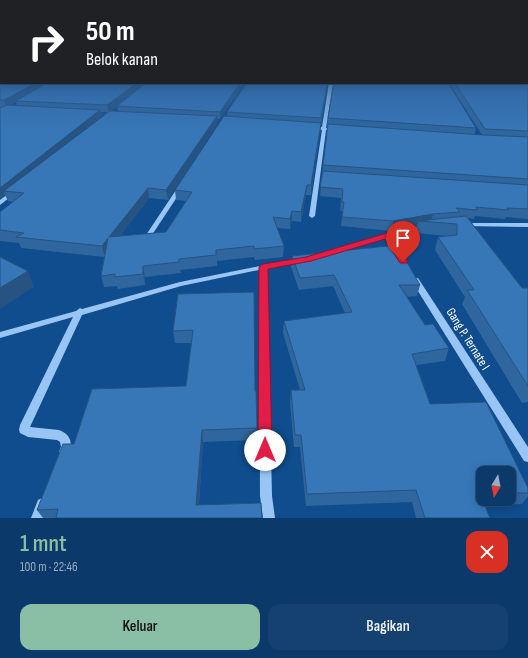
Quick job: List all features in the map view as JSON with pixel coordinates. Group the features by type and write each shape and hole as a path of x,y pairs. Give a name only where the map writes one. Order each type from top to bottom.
{"street":[{"path":"312,216 319,176 323,129 331,84"},
{"path":"308,128 339,130"},
{"path":"319,176 326,177"},
{"path":"147,238 185,180"},
{"path":"0,202 18,188"},
{"path":"454,225 528,225"},
{"path":"0,335 80,311 180,284 311,258 387,235 431,227"},
{"name":"Gang P. Ternate I","path":"387,235 528,457"},
{"path":"263,267 266,496 269,518"},
{"path":"60,461 66,447 65,440 59,435 28,432 24,430 25,425 80,311"},
{"path":"37,518 46,497"}],"building":[{"path":"0,84 34,84 4,100 0,100"},
{"path":"45,84 135,84 107,105 16,101"},
{"path":"145,84 239,84 220,112 117,106"},
{"path":"246,84 327,84 321,118 227,112"},
{"path":"334,84 449,84 476,128 328,118"},
{"path":"456,84 528,84 528,131 485,129"},
{"path":"7,105 100,110 0,188 0,108"},
{"path":"110,111 217,116 166,190 148,188 109,237 166,232 192,192 175,190 224,116 321,123 311,185 307,185 301,212 292,211 290,219 273,217 284,246 254,249 254,246 216,250 216,255 179,259 179,262 143,266 143,274 115,277 115,274 101,276 108,238 102,246 16,237 24,233 0,230 0,212 24,193 4,191"},
{"path":"328,124 528,137 528,179 323,165"},
{"path":"323,171 528,185 528,209 507,208 508,210 476,207 477,210 456,208 460,212 433,214 393,221 342,217 344,202 342,202 343,189 320,187"},
{"path":"466,216 522,288 528,288 528,386 467,290 474,290 438,237 457,235 457,224 419,221"},
{"path":"397,245 420,285 399,285 425,325 433,324 449,348 412,354 430,404 486,402 528,488 528,493 516,493 516,466 476,466 476,506 485,506 490,518 425,518 416,490 307,494 301,435 295,435 291,390 305,390 284,321 352,312 334,275 300,278 292,256"},
{"path":"0,257 28,271 0,288"},
{"path":"254,292 257,428 202,430 196,505 261,503 262,518 56,518 58,509 37,510 63,444 74,444 92,389 186,386 193,330 173,331 178,294"}],"route":[{"path":"265,450 263,267 308,259 387,235 403,262"}]}
